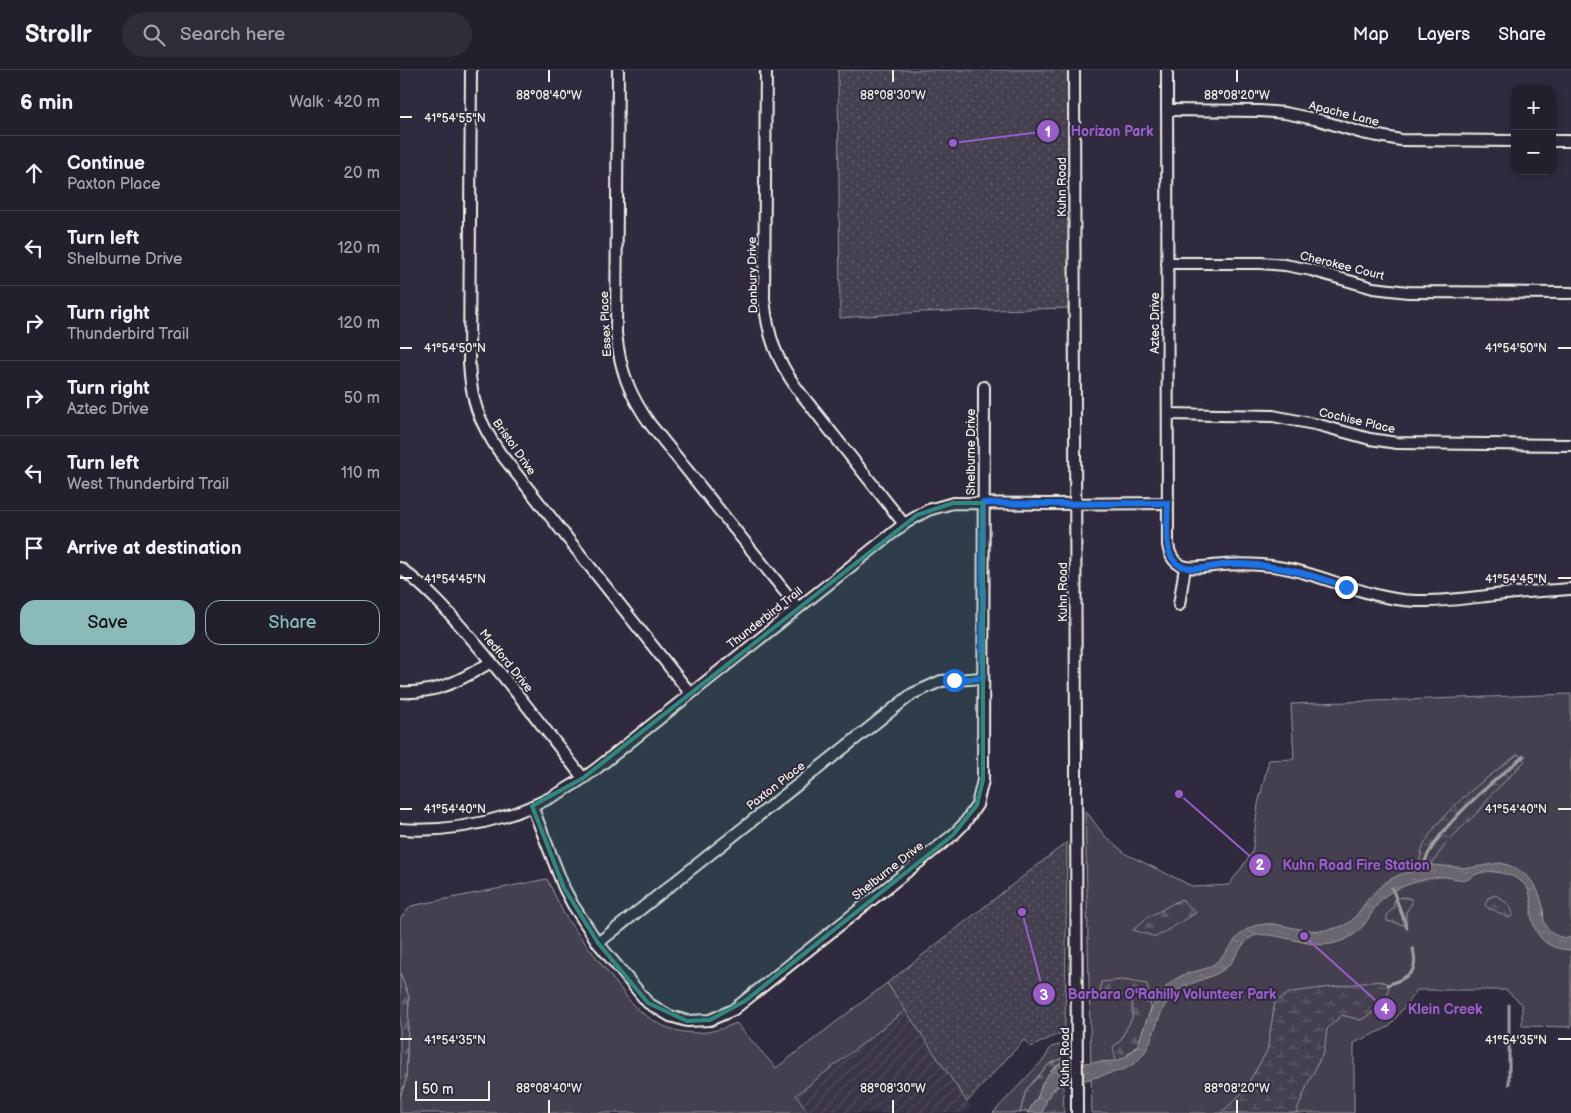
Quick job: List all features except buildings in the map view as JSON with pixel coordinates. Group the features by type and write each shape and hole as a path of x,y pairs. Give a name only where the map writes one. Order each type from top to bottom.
{"street":[{"name":"Bristol Drive","path":"471,70 468,363 470,387 478,416 500,453 690,693"},
{"name":"Essex Place","path":"618,70 616,333 619,359 625,379 638,406 650,424 798,608"},
{"name":"Danbury Drive","path":"766,70 764,299 767,326 774,349 786,374 904,524"},
{"name":"Kuhn Road","path":"1074,70 1077,1113"},
{"name":"Aztec Drive","path":"1167,70 1168,550 1176,563 1185,567"},
{"name":"Apache Lane","path":"1167,110 1285,113 1319,120 1362,133 1401,140 1511,140"},
{"path":"1556,141 1571,141"},
{"name":"Cherokee Court","path":"1168,262 1285,265 1311,270 1373,288 1408,292 1571,293"},
{"name":"Shelburne Drive","path":"532,806 564,888 598,943 648,1003 670,1016 687,1021 710,1020 732,1010 946,842 964,824 978,805 983,780 984,387"},
{"name":"Cochise Place","path":"1168,414 1273,416 1319,425 1370,439 1408,444 1571,445"},
{"name":"Thunderbird Trail","path":"400,829 435,829 473,824 532,806 553,797 584,778 904,524 917,515 940,505 953,502 1168,503"},
{"path":"1179,605 1185,567 1238,564 1285,568 1369,594 1415,601 1571,589"},
{"name":"Medford Drive","path":"400,568 431,593 492,662 584,778"},
{"path":"400,692 430,690 453,684 492,662"},
{"name":"Paxton Place","path":"598,943 912,694 941,681 983,678"}],"highlighted area":[{"path":"953,503 983,503 983,780 977,805 953,835 745,1001 710,1020 687,1021 648,1003 598,943 564,888 532,806 583,778 917,515"}],"shaded area":[{"path":"906,1010 967,1102 972,1106 965,1113 809,1113 796,1095"}],"green space":[{"path":"838,70 1068,70 1069,308 921,312 840,318"},
{"path":"1571,694 1571,1027 1522,1026 1522,1004 1506,990 1417,990 1389,1027 1354,1043 1354,1113 1092,1113 1085,810 1104,835 1126,854 1194,887 1229,885 1252,853 1258,804 1269,760 1294,759 1291,704"},
{"path":"1518,754 1525,761 1489,797 1482,808 1447,842 1431,865 1420,864 1422,849 1442,818 1457,803"},
{"path":"1067,842 1065,1031 1031,1047 1024,1040 967,1102 887,983"},
{"path":"547,879 572,926 633,1005 645,1015 657,1023 681,1032 708,1032 736,1023 776,1068 887,983 906,1010 796,1095 809,1113 400,1113 400,1097 406,1080 409,997 400,973 400,919 411,906"},
{"path":"1496,895 1511,909 1512,916 1509,918 1489,909 1485,905 1488,898"},
{"path":"1404,897 1411,899 1412,903 1406,912 1406,922 1404,925 1387,921 1388,914 1394,907 1394,901"},
{"path":"1181,899 1196,913 1156,937 1133,930 1145,919"},
{"path":"400,973 409,997 406,1080 400,1097"},
{"path":"1123,980 1147,984 1151,1008 1138,1044 1123,1059 1116,1061 1113,1047 1120,1041 1132,1018 1132,996 1100,994 1101,982"},
{"path":"1380,981 1389,984 1386,998 1381,1006 1361,1020 1342,1015 1327,1029 1324,1051 1296,1113 1221,1113 1243,1092 1267,1051 1275,1002 1291,992"},
{"path":"1063,1044 1061,1059 1049,1064 1026,1090 1020,1113 993,1113 1045,1058 1051,1047"},
{"path":"1061,1059 1061,1064 1056,1066 1046,1078 1029,1111 1020,1113 1026,1090 1049,1064"},
{"path":"1063,1084 1064,1113 1042,1113 1047,1099 1052,1092"}],"water":[{"path":"1500,863 1509,865 1523,873 1534,884 1541,899 1545,924 1556,935 1571,938 1571,950 1555,947 1539,936 1531,914 1531,900 1528,890 1516,878 1499,873 1482,872 1466,880 1442,877 1418,881 1387,894 1360,930 1346,939 1335,943 1326,945 1307,943 1266,935 1252,937 1244,943 1229,965 1223,970 1185,986 1170,998 1159,1017 1152,1039 1141,1058 1122,1070 1090,1079 1061,1084 1054,1089 1046,1101 1042,1113 1027,1113 1037,1099 1043,1081 1059,1064 1116,1061 1134,1050 1153,1006 1165,989 1181,976 1214,964 1241,933 1248,929 1256,925 1269,924 1310,930 1338,928 1353,919 1381,886 1401,874 1419,870 1420,864 1469,868"}],"waterway":[{"path":"1423,867 1429,853 1451,822 1481,792 1524,756"},
{"path":"1392,888 1407,928"},
{"path":"1388,985 1411,973 1415,964 1413,949"},
{"path":"1509,1005 1509,1084"}],"place":[{"name":"Horizon Park","path":"953,143"},
{"name":"Kuhn Road Fire Station","path":"1179,794"},
{"name":"Barbara O'Rahilly Volunteer Park","path":"1022,912"},
{"name":"Klein Creek","path":"1304,936"}],"route":[{"path":"954,680 983,678 983,503 1168,503 1168,550 1173,560 1181,566 1198,568 1230,564 1264,565 1302,572 1346,587"}]}
